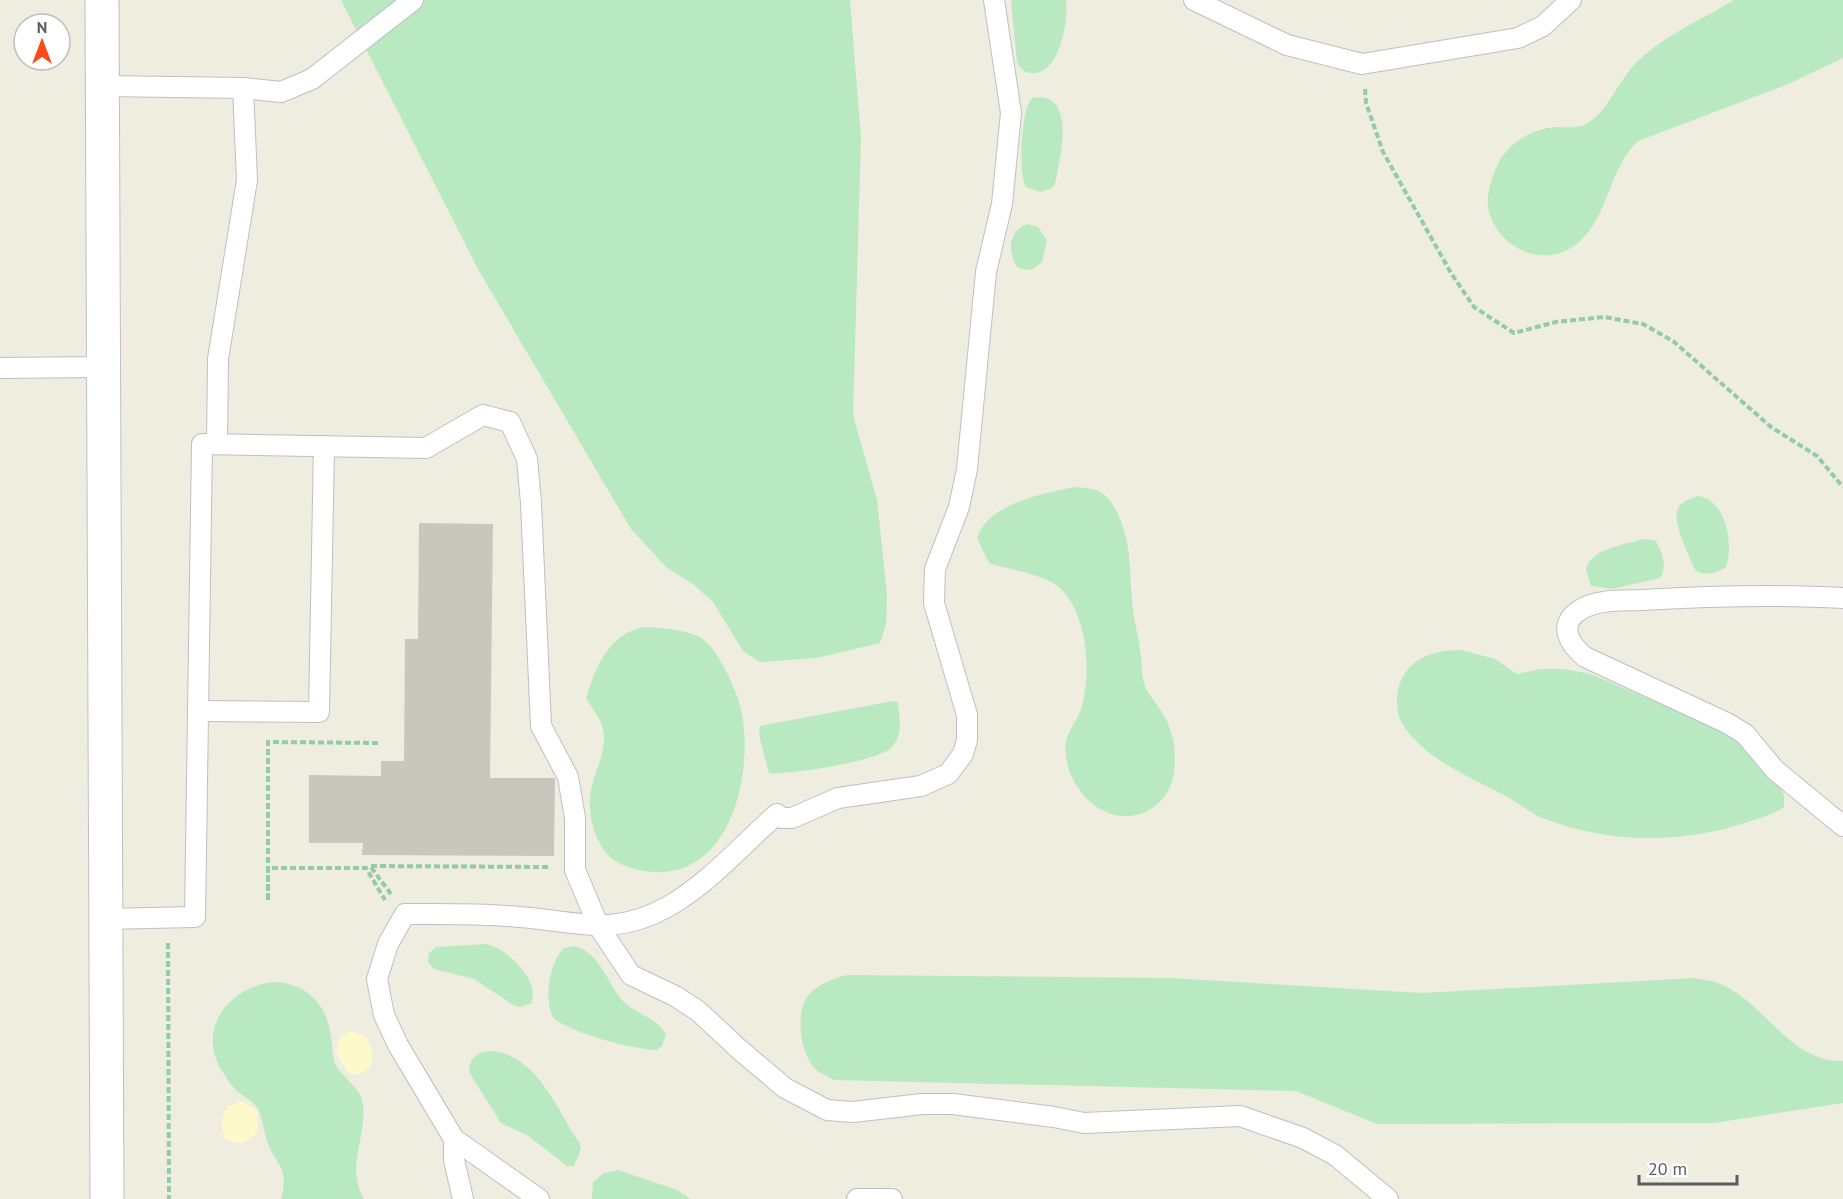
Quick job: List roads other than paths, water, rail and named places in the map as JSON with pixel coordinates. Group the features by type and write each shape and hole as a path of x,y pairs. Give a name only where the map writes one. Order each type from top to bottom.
{"main road":[{"path":"102,0 107,1199"}],"lane":[{"path":"102,86 243,88 281,92 312,80 413,0"},
{"path":"539,1199 454,1139 398,1045 384,1015 377,980 388,944 405,914 519,916 599,927 639,920 670,906 710,876 777,814 781,818 792,818 838,798 921,786 948,774 963,754 968,728 967,715 934,603 934,569 958,507 967,469 986,272 1002,204 1011,129 1011,113 994,0"},
{"path":"1194,0 1287,45 1362,64 1518,38 1543,26 1571,0"},
{"path":"217,444 218,359 247,180 243,88"},
{"path":"0,368 102,367"},
{"path":"105,919 195,917 202,444 426,448 483,415 510,422 527,459 541,726 568,777 575,818 575,870 599,927 631,975 675,996 698,1011 785,1088 827,1110 853,1112 922,1104 953,1104 1044,1115 1084,1123 1240,1116 1303,1138 1335,1155 1388,1199"},
{"path":"198,711 319,712 324,446"},
{"path":"1843,598 1693,597 1606,602 1579,610 1571,617 1567,627 1571,646 1584,657 1727,723 1745,734 1775,770 1843,826"},
{"path":"454,1139 454,1160 463,1199"},
{"path":"857,1199 892,1199"}]}
